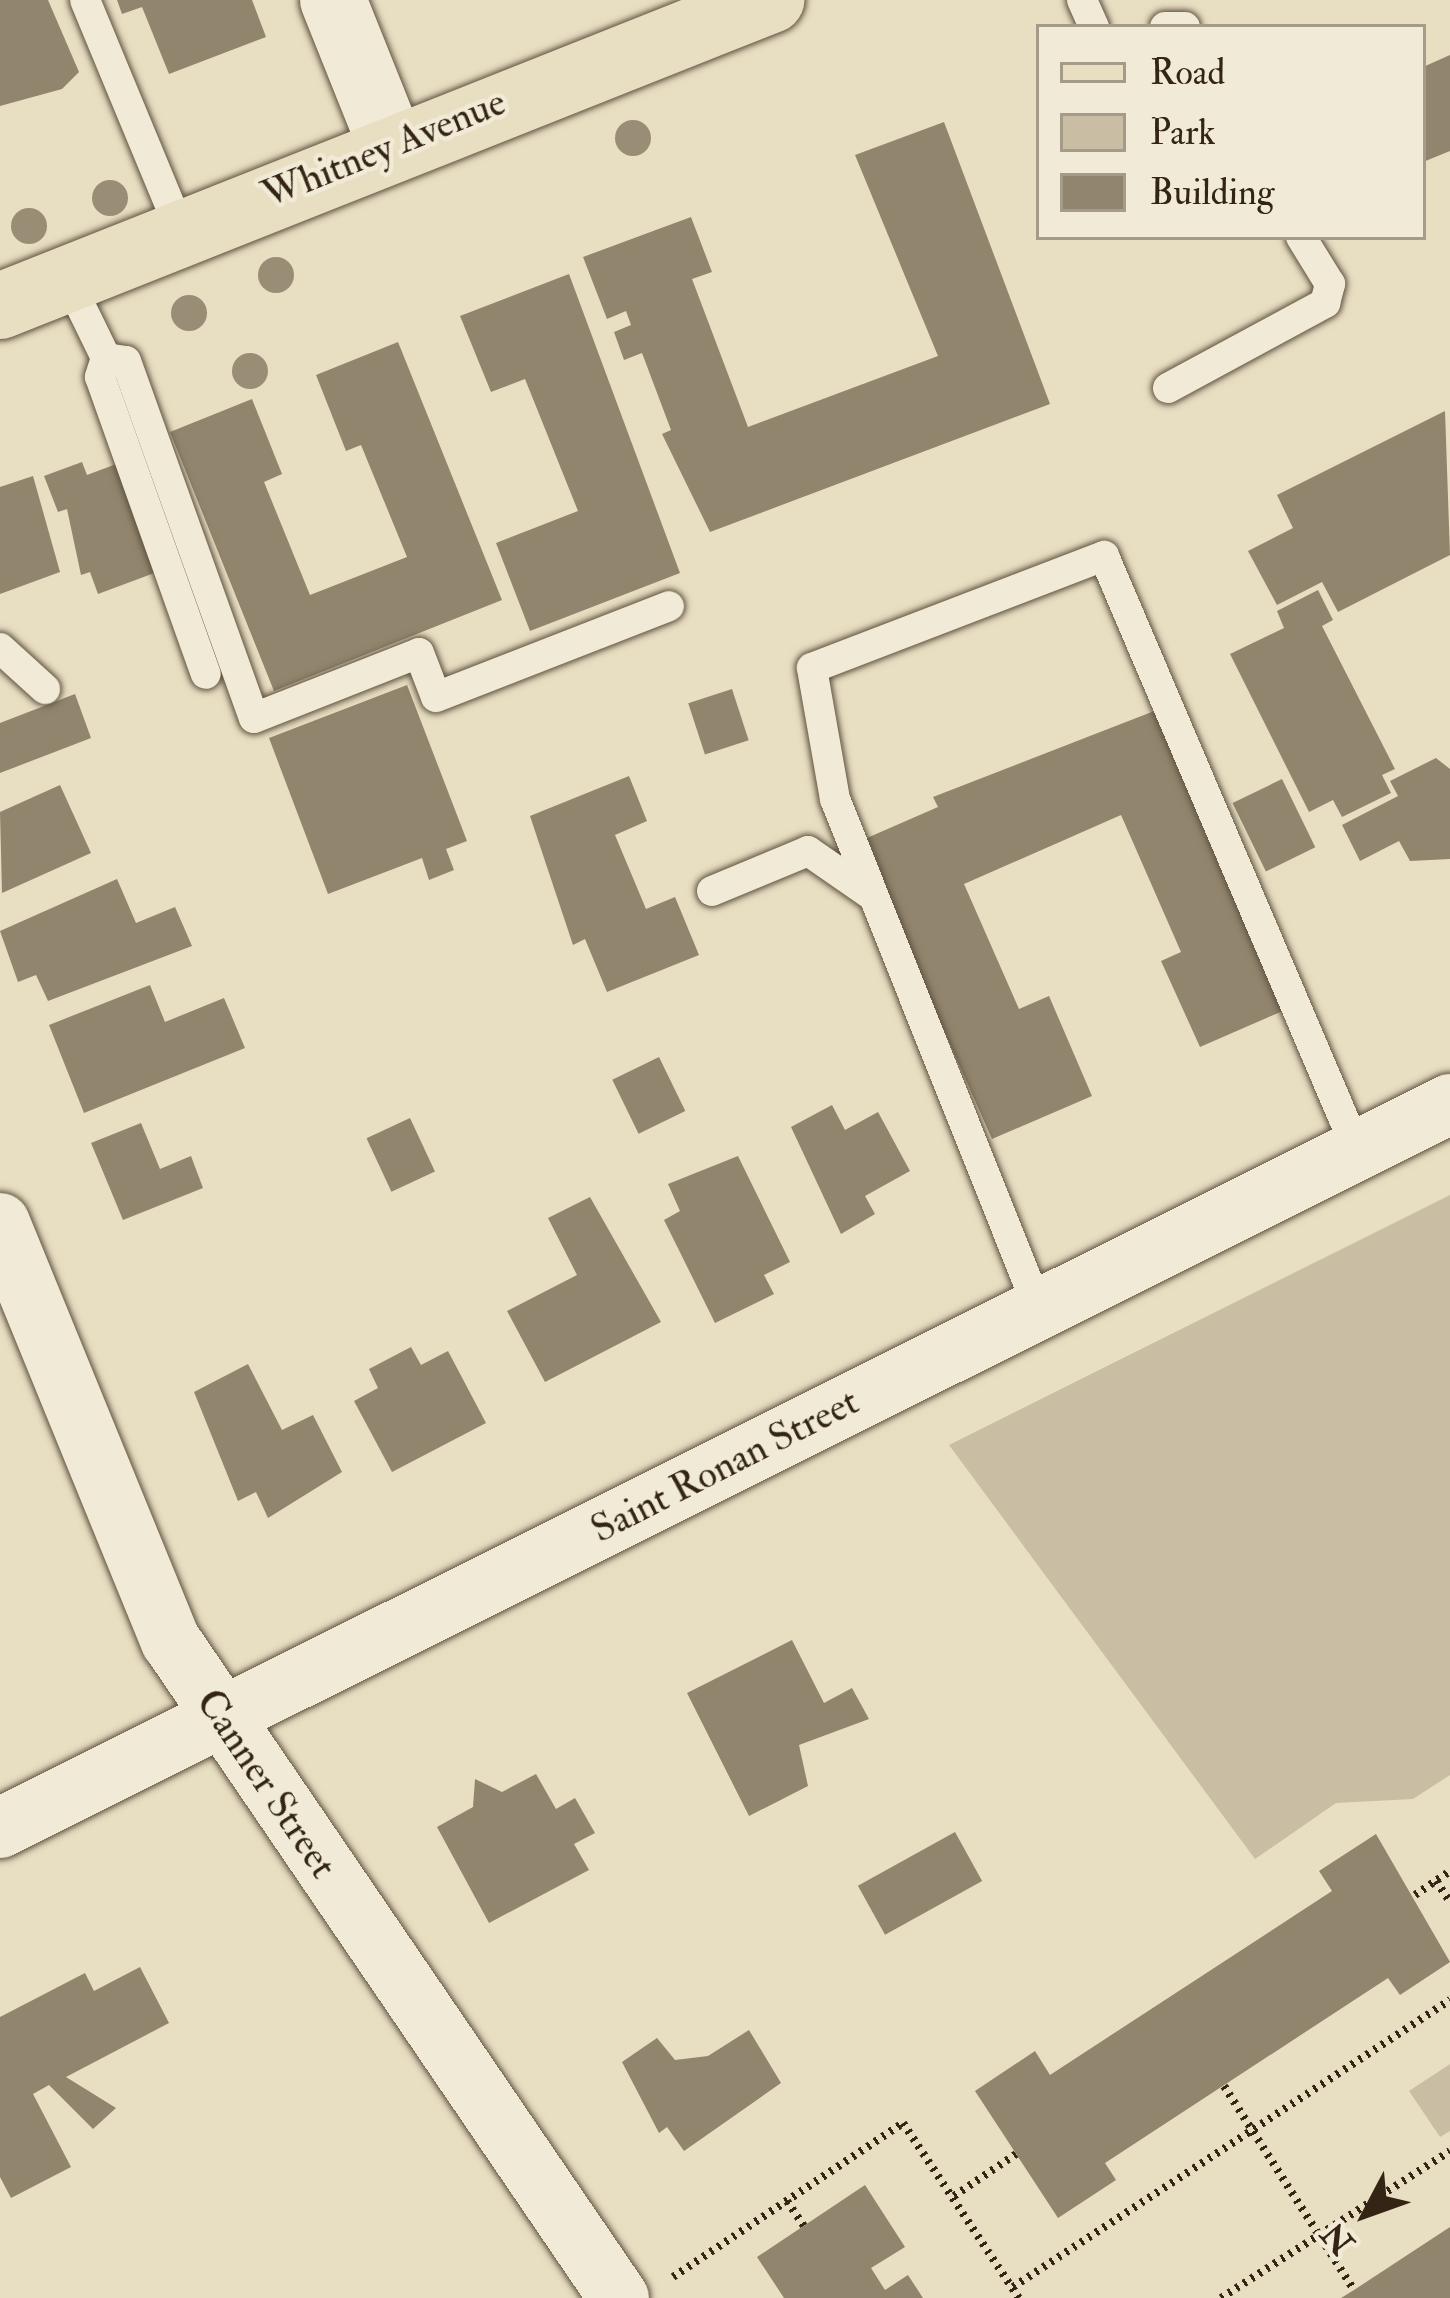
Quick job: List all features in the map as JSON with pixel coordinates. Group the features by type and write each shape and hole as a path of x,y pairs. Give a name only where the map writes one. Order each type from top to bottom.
{"main road":[{"path":"333,0 391,145"},
{"name":"Whitney Avenue","path":"0,306 391,145 772,0"}],"street":[{"name":"Saint Ronan Street","path":"0,1828 1450,1104"},
{"name":"Canner Street","path":"0,1223 171,1641 220,1719 646,2288"}],"lane":[{"path":"85,0 181,232"},
{"path":"1168,388 1325,303 1330,284 1303,240"},
{"path":"67,278 106,358 100,377 206,674"},
{"path":"106,358 126,361 254,718 419,653 436,697 669,606"},
{"path":"1039,1310 835,800 812,668 1104,556 1357,1150"},
{"path":"0,648 45,689"},
{"path":"712,891 808,851 873,896"}],"path":[{"path":"1415,1895 1450,1871"},
{"path":"1436,1881 1450,1902"},
{"path":"1012,2287 1450,2000"},
{"path":"1224,2086 1354,2290"},
{"path":"646,2288 903,2122 1019,2298"},
{"path":"1221,2298 1450,2152"},
{"path":"954,2196 1016,2154"},
{"path":"787,2201 804,2226"}],"green space":[{"path":"1450,1195 1450,1775 1413,1799 1336,1803 1255,1859 949,1445"},
{"path":"1450,2064 1450,2131 1440,2137 1409,2091"}],"building":[{"path":"0,0 48,0 79,72 62,89 0,106"},
{"path":"117,0 252,0 266,37 169,74 142,7 122,14"},
{"path":"1450,55 1450,151 1426,161 1426,66"},
{"path":"944,122 1050,404 710,532 662,434 671,430 642,353 624,360 614,332 631,325 626,311 607,319 583,257 691,217 712,272 692,279 748,427 938,356 855,155"},
{"path":"569,274 680,573 530,631 496,543 578,511 525,379 491,392 460,316"},
{"path":"398,342 502,600 274,691 170,432 252,399 282,474 264,482 310,595 407,557 361,445 346,451 316,375"},
{"path":"1445,411 1450,555 1338,612 1322,582 1277,605 1248,551 1293,528 1277,495"},
{"path":"82,462 87,475 119,463 157,572 98,594 90,572 81,575 67,509 58,512 44,476"},
{"path":"33,476 60,572 0,594 0,487"},
{"path":"1318,590 1333,620 1322,626 1395,769 1382,775 1391,793 1342,817 1333,800 1309,812 1230,654 1284,628 1277,611"},
{"path":"407,685 467,841 446,849 454,870 429,880 422,858 328,894 269,738"},
{"path":"732,689 749,740 705,755 688,703"},
{"path":"75,694 91,738 0,773 0,723"},
{"path":"1162,708 1294,1006 1200,1047 1161,961 1181,952 1121,815 964,884 1019,1009 1049,996 1092,1096 992,1139 860,841 938,807 933,797"},
{"path":"1436,758 1450,769 1450,859 1410,861 1399,841 1360,861 1342,825 1398,796 1390,781"},
{"path":"629,776 647,821 615,835 646,909 675,897 699,955 607,992 585,939 573,945 530,816"},
{"path":"1282,779 1315,847 1266,871 1233,803"},
{"path":"60,785 91,853 2,893 0,812"},
{"path":"117,879 136,923 175,907 192,946 48,1001 36,975 18,982 0,931"},
{"path":"150,985 165,1022 224,998 245,1048 84,1113 49,1025"},
{"path":"659,1057 685,1111 639,1134 612,1080"},
{"path":"832,1105 845,1130 878,1112 910,1171 865,1196 875,1214 841,1234 791,1127"},
{"path":"410,1118 435,1171 391,1192 366,1138"},
{"path":"141,1123 160,1169 191,1156 203,1188 123,1220 91,1143"},
{"path":"738,1156 790,1262 764,1275 774,1294 715,1323 664,1220 680,1211 668,1184"},
{"path":"590,1197 661,1322 545,1382 507,1311 577,1275 548,1218"},
{"path":"411,1347 421,1365 448,1351 486,1423 392,1472 354,1401 378,1388 369,1369"},
{"path":"248,1364 282,1430 313,1415 342,1472 268,1518 256,1492 238,1501 194,1392"},
{"path":"792,1640 824,1703 852,1688 869,1719 799,1745 808,1786 749,1816 687,1693"},
{"path":"536,1774 556,1809 575,1798 595,1833 574,1844 589,1870 489,1923 437,1827 473,1807 475,1779 502,1792"},
{"path":"955,1832 982,1881 885,1935 858,1886"},
{"path":"1376,1834 1450,1962 1400,1995 1388,1978 1105,2163 1116,2180 1058,2218 975,2091 1035,2051 1050,2075 1332,1891 1319,1871"},
{"path":"140,1967 169,2023 66,2077 116,2108 93,2129 49,2085 33,2094 71,2167 11,2198 0,2177 0,2017 85,1973 94,1991"},
{"path":"749,2030 781,2083 684,2151 667,2127 659,2133 622,2062 657,2038 675,2060 708,2056"},
{"path":"865,2185 905,2247 871,2268 885,2290 908,2275 923,2298 784,2298 757,2257"},
{"path":"1450,2227 1450,2298 1341,2298 1354,2290"}]}
